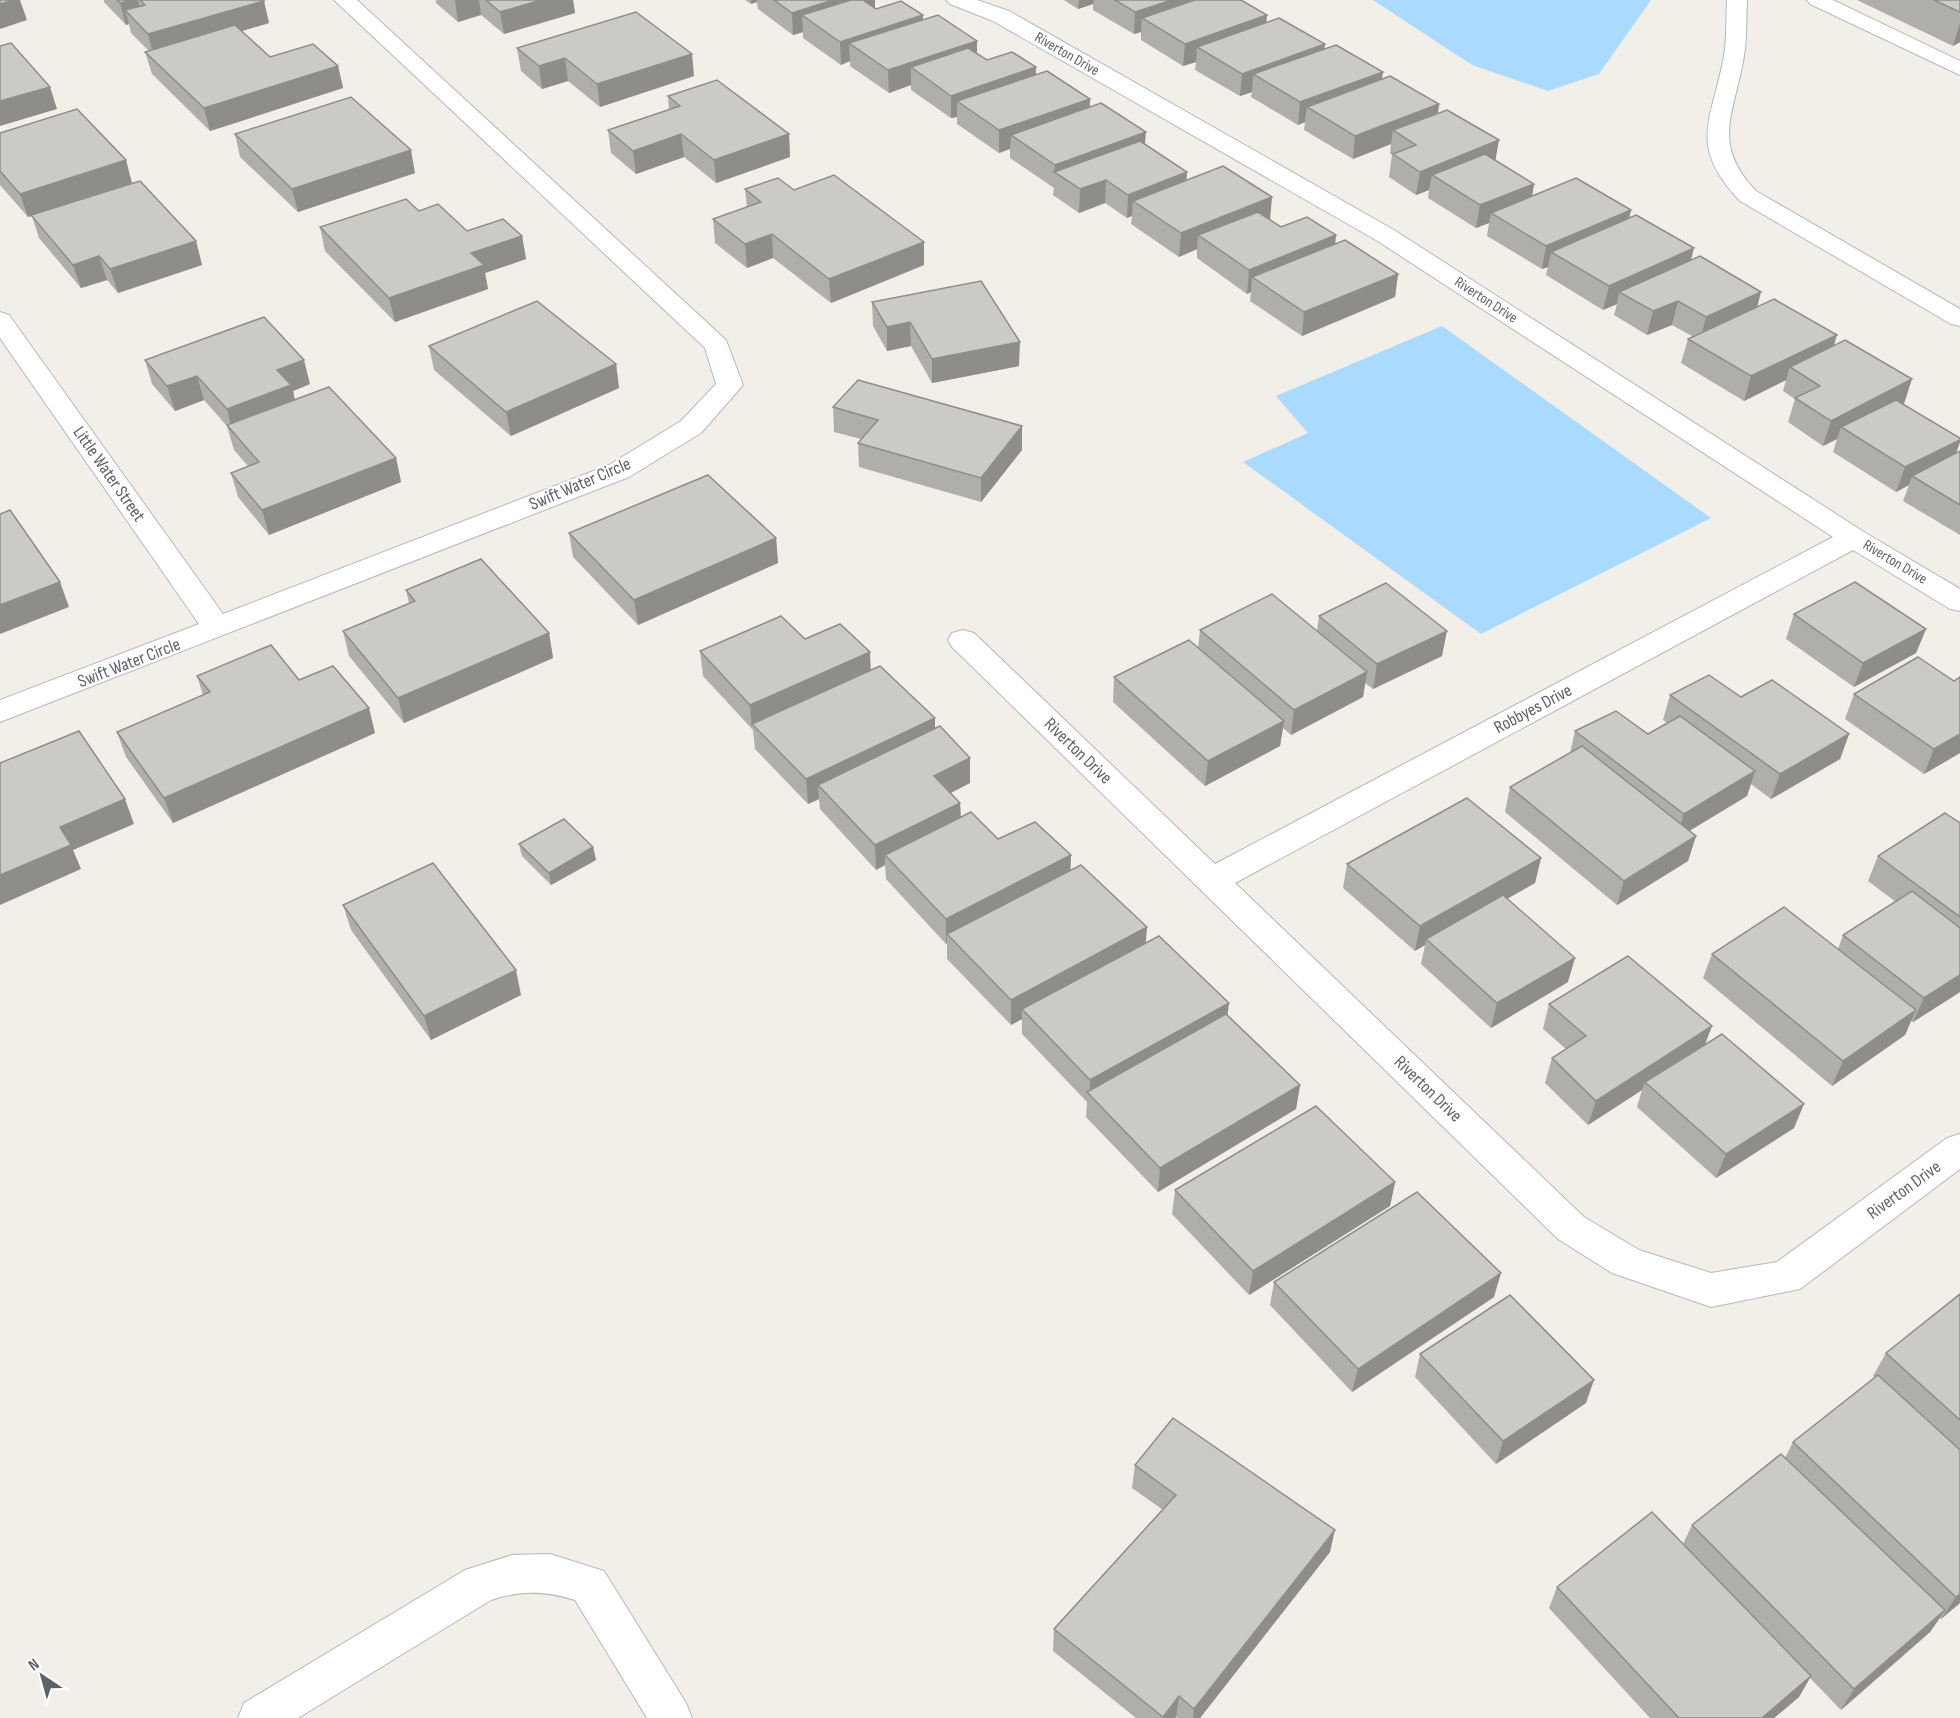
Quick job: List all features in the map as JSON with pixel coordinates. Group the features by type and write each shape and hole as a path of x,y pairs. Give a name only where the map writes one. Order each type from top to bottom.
{"street":[{"name":"Swift Water Circle","path":"0,712 619,471 691,427 730,385 717,345 345,0"},
{"name":"Riverton Drive","path":"957,0 992,8 1385,236 1854,537 1960,602"},
{"name":"Little Water Street","path":"0,320 218,628"},
{"name":"Robbyes Drive","path":"1212,880 1854,537"},
{"name":"Riverton Drive","path":"963,640 1571,1228 1626,1262 1711,1290 1786,1277 1960,1149"}],"lane":[{"path":"1737,0 1735,54 1716,140 1724,172 1748,196 1960,319"},
{"path":"1818,0 1960,69"},
{"path":"259,1718 480,1584 512,1574 550,1573 589,1585 671,1718"}],"water":[{"path":"1373,0 1651,0 1599,74 1548,91 1472,65"},
{"path":"1442,326 1711,518 1481,634 1243,462 1308,433 1276,396"}],"building":[{"path":"0,0 14,0 0,4"},
{"path":"140,0 264,1 148,34 125,10 145,5"},
{"path":"486,0 541,0 500,12"},
{"path":"774,0 833,0 792,13"},
{"path":"851,0 863,0 876,9 901,1 923,15 840,42 802,15"},
{"path":"1115,0 1172,0 1135,12"},
{"path":"1195,0 1241,0 1267,15 1185,44 1142,18"},
{"path":"1934,0 1960,0 1960,12"},
{"path":"636,12 692,54 597,84 565,58 539,66 517,48"},
{"path":"938,15 977,41 888,70 849,43"},
{"path":"1279,18 1325,44 1242,74 1197,47"},
{"path":"235,25 270,57 313,44 338,66 204,108 145,52"},
{"path":"11,43 50,87 0,101 0,46"},
{"path":"1336,45 1383,72 1300,102 1253,74"},
{"path":"968,48 987,60 1012,52 1036,67 951,96 911,67"},
{"path":"1047,71 1090,99 999,130 957,101"},
{"path":"1390,76 1439,104 1355,136 1307,107"},
{"path":"717,80 789,134 714,160 681,134 633,151 608,130 680,106 668,96"},
{"path":"351,97 411,150 292,189 235,134"},
{"path":"1101,103 1146,132 1055,165 1011,135"},
{"path":"77,109 126,160 20,194 0,171 0,133"},
{"path":"1447,110 1499,140 1420,172 1393,154 1416,145 1393,130"},
{"path":"1140,141 1187,172 1128,195 1106,180 1080,189 1054,172"},
{"path":"1485,154 1534,184 1480,205 1432,175"},
{"path":"1223,166 1272,197 1181,233 1133,201"},
{"path":"834,175 924,242 829,279 772,234 745,244 713,219 761,202 745,189 778,178 794,190"},
{"path":"1576,178 1631,210 1546,246 1491,213"},
{"path":"140,181 196,241 110,269 99,256 73,265 31,215"},
{"path":"406,199 419,211 438,204 467,231 503,219 522,236 471,253 484,265 389,298 320,227"},
{"path":"1258,212 1281,227 1307,217 1336,235 1249,270 1198,235"},
{"path":"1636,215 1694,248 1609,286 1551,252"},
{"path":"1345,240 1398,274 1304,312 1252,277"},
{"path":"1700,256 1761,292 1706,317 1678,301 1653,311 1619,292"},
{"path":"981,281 1020,342 932,359 910,322 887,327 872,302"},
{"path":"1774,299 1837,335 1751,376 1688,339"},
{"path":"537,301 616,364 506,412 429,346"},
{"path":"264,317 304,360 277,370 291,385 227,409 197,376 167,386 145,360"},
{"path":"1845,340 1912,379 1831,421 1795,398 1820,386 1790,367"},
{"path":"858,380 1022,426 981,478 858,443 878,420 833,407"},
{"path":"329,387 396,458 262,510 231,473 259,462 227,425"},
{"path":"1896,400 1960,440 1905,467 1841,427"},
{"path":"1960,451 1960,505 1912,476"},
{"path":"708,475 776,538 634,600 569,533"},
{"path":"10,510 60,582 0,605 0,514"},
{"path":"481,559 549,633 398,698 343,631 415,601 406,590"},
{"path":"1855,582 1926,629 1863,663 1794,614"},
{"path":"1386,583 1447,631 1377,664 1319,616"},
{"path":"1272,594 1367,672 1294,710 1200,630"},
{"path":"781,616 805,639 840,624 870,652 750,705 700,651"},
{"path":"1189,640 1284,721 1208,761 1114,677"},
{"path":"271,645 299,680 333,666 369,708 164,798 117,732 210,692 197,676"},
{"path":"1918,657 1954,681 1960,677 1960,734 1934,749 1854,694"},
{"path":"880,666 935,718 806,779 752,724"},
{"path":"1709,675 1741,697 1772,680 1849,734 1780,774 1670,695"},
{"path":"1616,711 1648,734 1680,716 1755,771 1684,814 1575,731"},
{"path":"940,726 970,758 934,776 960,803 875,845 818,785"},
{"path":"79,731 125,799 60,827 71,845 0,875 0,763"},
{"path":"1582,746 1696,836 1624,881 1510,787"},
{"path":"1467,798 1541,858 1420,926 1347,864"},
{"path":"971,812 998,839 1035,822 1071,855 946,919 885,855"},
{"path":"1945,813 1960,823 1960,917 1878,856"},
{"path":"564,819 593,847 549,873 519,844"},
{"path":"433,863 516,970 424,1016 343,905"},
{"path":"1081,865 1147,927 1011,1000 947,934"},
{"path":"1912,891 1960,928 1960,975 1924,998 1843,935"},
{"path":"1503,895 1575,958 1497,1003 1426,939"},
{"path":"1784,907 1916,1010 1843,1061 1712,954"},
{"path":"1159,936 1229,1003 1090,1080 1022,1009"},
{"path":"1628,956 1712,1026 1596,1101 1552,1058 1586,1036 1549,1004"},
{"path":"1226,1014 1300,1085 1160,1168 1087,1092"},
{"path":"1722,1034 1804,1104 1726,1154 1645,1082"},
{"path":"1316,1106 1395,1182 1253,1271 1175,1190"},
{"path":"1417,1192 1501,1273 1358,1369 1274,1282"},
{"path":"1960,1294 1960,1420 1886,1353"},
{"path":"1510,1295 1594,1380 1503,1441 1420,1354"},
{"path":"1878,1375 1960,1450 1960,1594 1956,1597 1793,1442"},
{"path":"1173,1418 1335,1530 1194,1709 1179,1696 1163,1717 1054,1629 1176,1495 1135,1465"},
{"path":"1781,1454 1945,1610 1854,1689 1692,1525"},
{"path":"1652,1512 1811,1676 1762,1718 1679,1718 1557,1587"}]}
